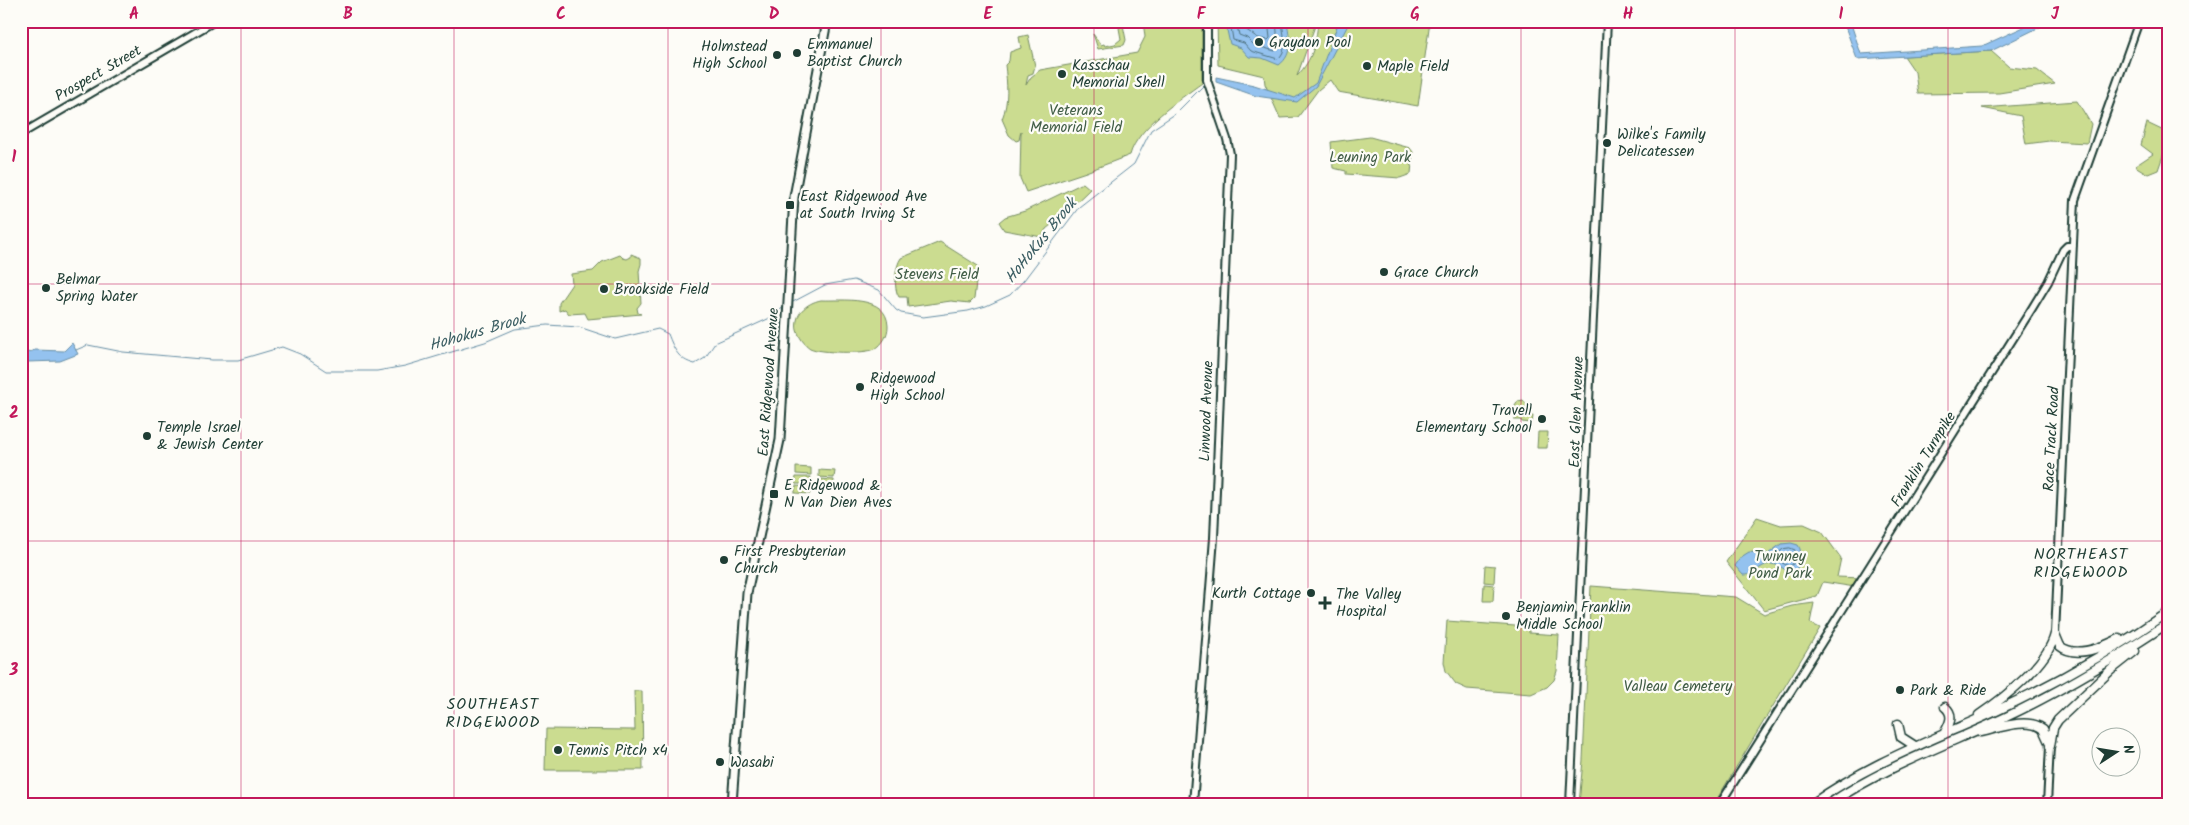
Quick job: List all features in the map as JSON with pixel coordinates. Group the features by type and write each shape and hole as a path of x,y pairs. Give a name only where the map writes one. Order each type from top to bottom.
{"highway":[{"path":"1812,804 1858,774 2051,684 2168,612"},
{"path":"1829,804 1890,768 2020,710 2076,680 2168,623"},
{"path":"2055,634 2062,648 2070,651 2080,651 2103,647 2146,627"},
{"path":"2050,746 2054,728 2061,718 2118,664 2168,628"},
{"path":"1958,728 1993,706 2009,692 2046,655 2052,646 2055,634"},
{"path":"1944,734 1951,718 1950,711 1945,707"},
{"path":"1898,724 1901,737 1915,746"},
{"path":"1962,736 2005,727 2034,724 2043,728 2050,746"}],"main road":[{"name":"East Ridgewood Avenue","path":"732,804 746,593 778,454 794,197 827,21"}],"street":[{"name":"Prospect Street","path":"21,134 215,21"},
{"name":"Linwood Avenue","path":"1193,804 1214,538 1230,154 1227,139 1207,80 1207,21"},
{"name":"East Glen Avenue","path":"1570,804 1607,21"},
{"path":"2073,246 2076,196 2139,21"},
{"name":"Franklin Turnpike","path":"1720,804 2026,318 2048,282 2062,250 2067,246 2073,246"},
{"name":"Race Track Road","path":"2055,634 2073,246"},
{"path":"2047,804 2050,746"}],"green space":[{"name":"Veterans Memorial Field","path":"1143,21 1202,21 1202,83 1171,106 1150,125 1134,145 1130,155 1026,192 1020,178 1021,131 1019,140 1016,141 1009,135 1002,119 1007,99 1005,65 1009,61 1010,52 1021,48 1019,37 1028,35 1035,66 1033,73 1028,75 1026,85 1031,77 1040,70 1137,53 1145,37"},
{"path":"1217,21 1301,21 1315,26 1297,76 1313,51 1318,21 1430,21 1418,106 1338,92 1330,80 1318,90 1298,117 1280,118 1265,84 1264,76 1218,65"},
{"path":"1123,25 1126,40 1124,45 1098,49 1093,34 1101,45 1115,44 1121,39 1119,28"},
{"path":"1991,51 2009,67 2037,70 2055,84 1999,93 1918,94 1915,72 1904,56"},
{"path":"2077,101 2091,124 2087,143 2049,141 2026,144 2021,116 1982,108"},
{"path":"2147,123 2168,133 2168,141 2158,170 2148,174 2135,166 2153,154 2141,145"},
{"name":"Leuning Park","path":"1370,137 1410,148 1413,152 1411,174 1400,178 1346,174 1346,171 1333,168 1331,142"},
{"path":"1083,183 1090,189 1046,229 1042,237 1004,230 999,222 1005,217 1025,211"},
{"name":"Stevens Field","path":"940,242 978,266 974,299 970,303 951,301 908,307 907,297 899,297 897,293 897,266 901,258"},
{"name":"Brookside Field","path":"631,254 641,258 639,271 641,303 637,308 638,313 641,314 588,319 585,313 569,314 565,309 559,311 559,303 572,284 571,274 593,271 602,262 620,255 627,259 631,257"},
{"path":"821,300 862,301 880,309 886,316 888,326 883,342 875,349 862,352 832,352 810,348 800,338 797,330 797,319 802,310 810,304"},
{"path":"1523,400 1527,405 1527,414 1533,416 1532,423 1515,420 1515,406 1518,401"},
{"path":"1538,432 1548,432 1547,448 1537,448"},
{"path":"796,467 811,468 811,475 796,474"},
{"path":"819,470 835,471 834,478 819,477"},
{"path":"796,477 811,477 810,484 795,484"},
{"path":"819,479 834,480 834,487 819,486"},
{"path":"795,486 810,487 810,494 795,493"},
{"name":"Twinney Pond Park","path":"1757,517 1781,525 1804,524 1822,532 1841,558 1837,577 1862,578 1855,587 1823,582 1817,596 1764,610 1726,562"},
{"path":"1485,565 1495,566 1494,583 1484,582"},
{"path":"1484,584 1494,585 1493,601 1483,601"},
{"name":"Valleau Cemetery","path":"1591,586 1736,597 1764,614 1792,606 1814,603 1810,623 1820,628 1714,804 1579,804 1583,760"},
{"path":"1447,621 1529,627 1529,633 1559,635 1557,671 1554,680 1547,687 1531,694 1467,689 1456,684 1446,671 1444,662"},
{"path":"634,691 642,691 643,770 545,770 546,729 635,730"}],"water":[{"name":"Graydon Pool","path":"1225,21 1287,21 1289,50 1284,61 1279,65 1262,58 1249,57 1241,48 1230,44"},
{"path":"1339,21 1350,21 1316,86 1297,102 1256,96 1216,82 1216,77 1254,85 1295,98 1316,83"},
{"path":"1843,21 1850,21 1861,54 1982,46 2037,21 2052,21 1991,51 1857,59"},
{"path":"72,343 78,354 60,361 27,362 21,366 21,355 35,350 64,351"},
{"path":"1791,543 1798,545 1802,562 1795,570 1787,571 1772,564 1743,575 1735,566 1741,557 1749,552 1768,554 1781,544"}],"waterway":[{"name":"HoHoKus Brook","path":"791,303 825,285 854,280 879,290 896,310 901,313 923,317 968,311 986,306 1010,295 1024,280 1079,207 1134,164 1151,130 1175,114 1206,83"},
{"name":"Hohokus Brook","path":"76,350 88,345 123,352 212,360 238,360 282,347 300,354 326,371 377,371 405,366 485,342 515,329 547,325 579,327 615,339 658,329 668,334 675,349 684,360 695,364 705,358 715,343 770,318 785,306"}],"place":[{"name":"Graydon Pool","path":"1259,42"},
{"name":"Emmanuel Baptist Church","path":"797,53"},
{"name":"Holmstead High School","path":"777,55"},
{"name":"Maple Field","path":"1367,66"},
{"name":"Kasschau Memorial Shell","path":"1062,74"},
{"name":"Wilke's Family Delicatessen","path":"1607,143"},
{"name":"East Ridgewood Ave at South Irving St","path":"790,205"},
{"name":"Grace Church","path":"1384,272"},
{"name":"Belmar Spring Water","path":"46,288"},
{"name":"Brookside Field","path":"604,289"},
{"name":"Ridgewood High School","path":"860,387"},
{"name":"Travell Elementary School","path":"1542,419"},
{"name":"Temple Israel & Jewish Center","path":"147,436"},
{"name":"E Ridgewood & N Van Dien Aves","path":"774,494"},
{"name":"First Presbyterian Church","path":"724,560"},
{"name":"Kurth Cottage","path":"1311,593"},
{"name":"The Valley Hospital","path":"1325,603"},
{"name":"Benjamin Franklin Middle School","path":"1506,616"},
{"name":"Park & Ride","path":"1900,690"},
{"name":"Tennis Pitch x4","path":"558,750"},
{"name":"Wasabi","path":"720,762"}],"district":[{"name":"NORTHEAST RIDGEWOOD","path":"2081,562"},
{"name":"SOUTHEAST RIDGEWOOD","path":"493,712"}]}
